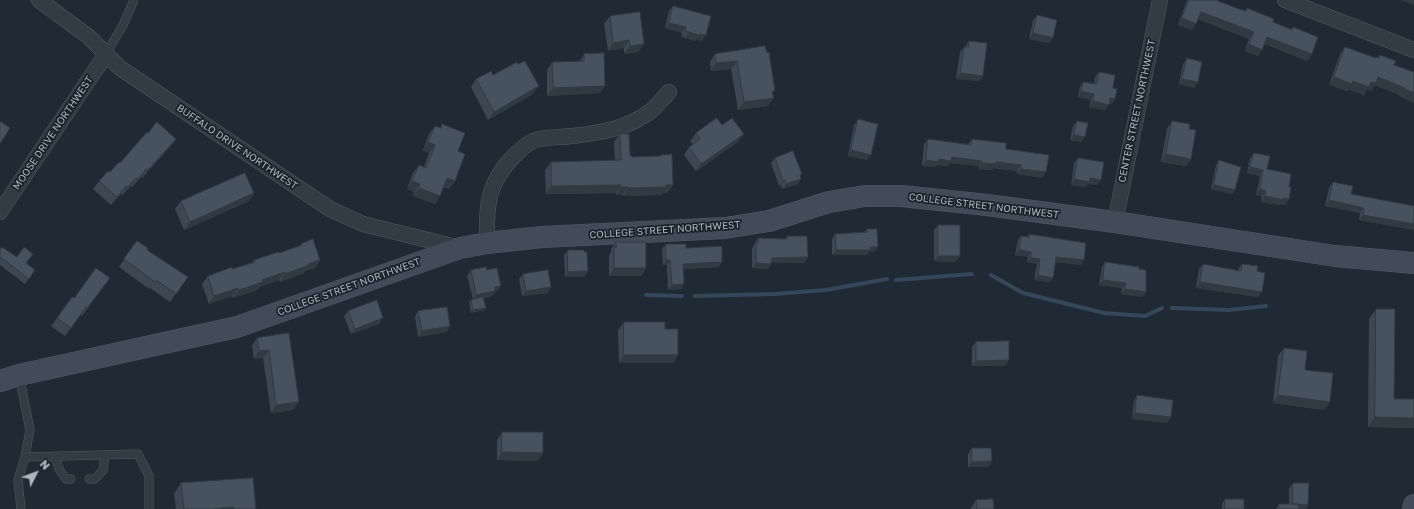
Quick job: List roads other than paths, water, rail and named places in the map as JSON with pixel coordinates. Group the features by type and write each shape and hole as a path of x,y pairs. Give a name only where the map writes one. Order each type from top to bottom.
{"street":[{"name":"BUFFALO DRIVE NORTHWEST","path":"39,0 89,37 126,72 330,209 363,224 460,248"},
{"name":"CENTER STREET NORTHWEST","path":"1115,222 1160,0"},
{"path":"1285,0 1414,50"},
{"name":"MOOSE DRIVE NORTHWEST","path":"0,212 106,54"},
{"path":"487,243 486,220 495,179 504,166 517,153 533,141 617,128 637,120 653,110 669,92"},
{"name":"COLLEGE STREET NORTHWEST","path":"10,378 237,327 460,248 487,243 542,237 724,228 769,221 828,202 865,196 901,196 995,206 1115,222 1320,254 1414,263"},
{"path":"1412,509 1414,505"}],"lane":[{"path":"106,54 123,24 134,0"},
{"path":"10,378 30,430 25,457 18,480 21,509"},
{"path":"25,457 138,454 149,476 149,509"},
{"path":"89,479 95,479 103,470 105,455"},
{"path":"55,456 59,469 66,479 71,479"}],"waterway":[{"path":"896,280 972,274"},
{"path":"991,275 1023,293 1104,313 1145,316 1162,308"},
{"path":"695,296 775,294 826,290 887,279"},
{"path":"646,295 682,296"},
{"path":"1172,308 1229,310 1266,306"}]}
